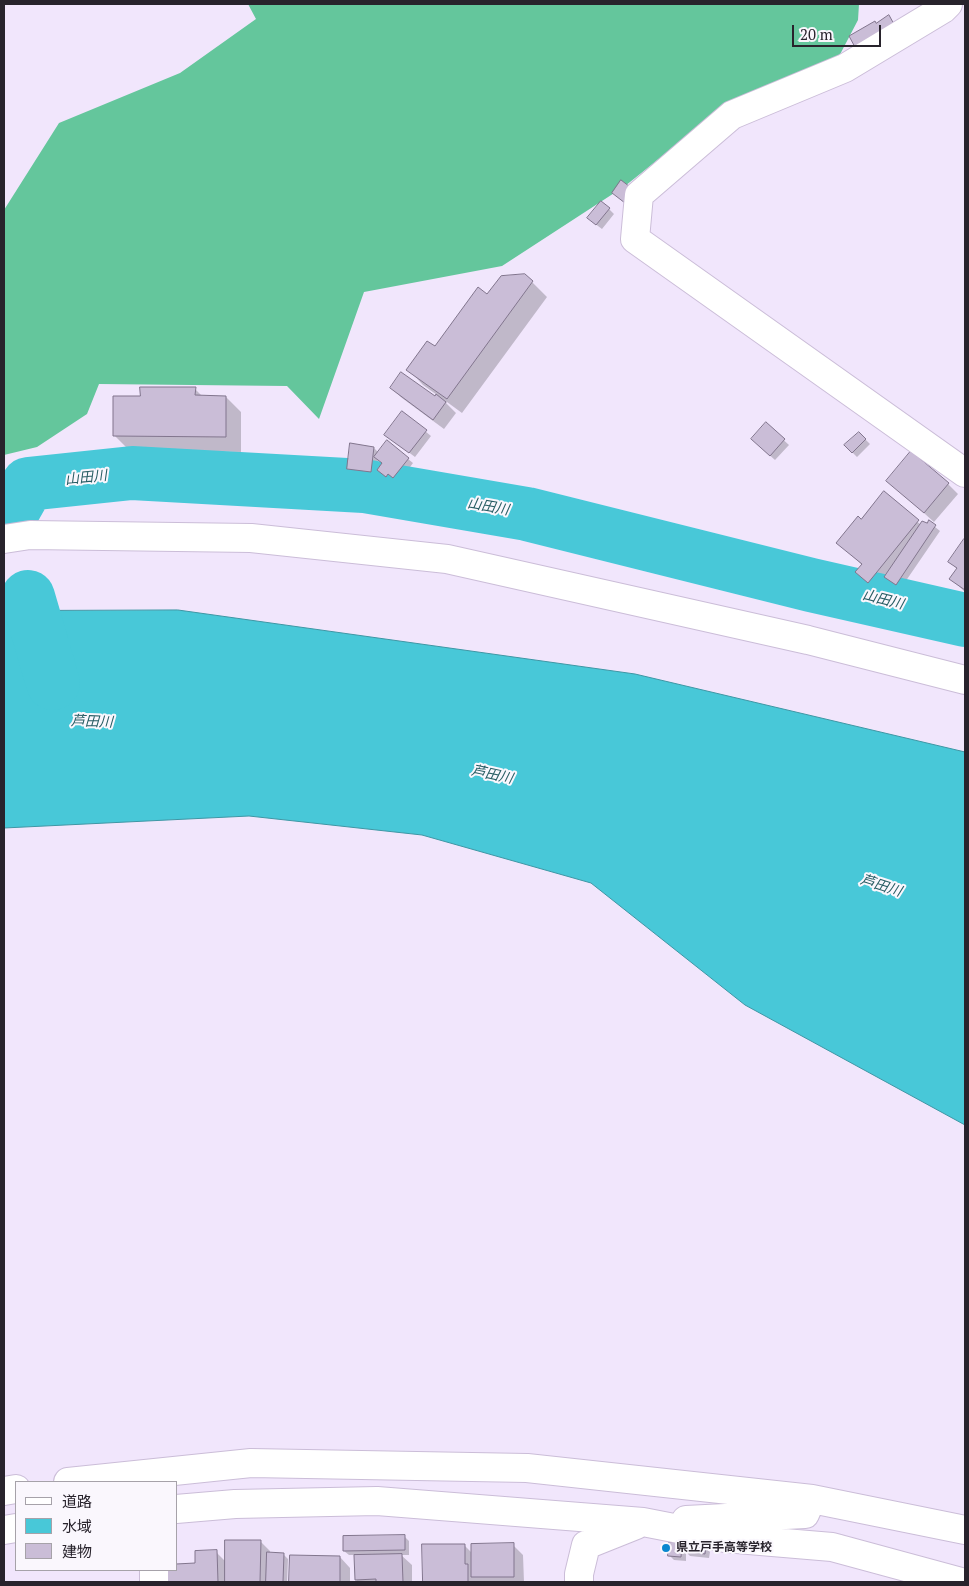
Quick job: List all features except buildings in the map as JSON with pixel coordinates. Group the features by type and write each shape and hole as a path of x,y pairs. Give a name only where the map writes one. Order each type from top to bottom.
{"street":[{"path":"948,4 943,9 845,68 732,115 640,195 635,239 965,473"},
{"path":"4,539 30,535 251,538 447,559 808,640 965,680"},
{"path":"78,1481 251,1463 517,1468 812,1499 965,1530"},
{"path":"579,1582 586,1544 643,1522 806,1514 812,1499"},
{"path":"178,1509 235,1504 377,1501 643,1522 724,1538 832,1547 961,1582"}],"green space":[{"path":"248,4 859,4 858,20 835,64 710,118 625,186 502,266 364,292 319,419 287,386 99,384 87,414 37,447 4,455 4,210 59,123 180,73 256,19"}],"water":[{"name":"芦田川","path":"178,610 635,674 965,752 965,1125 745,1005 591,883 422,835 249,816 4,828 4,611"}],"waterway":[{"name":"山田川","path":"15,507 28,484 132,473 364,486 527,514 811,585 965,620"},
{"name":"山田川","path":"28,597 53,683"}],"place":[{"name":"県立戸手高等学校","path":"666,1548"}]}
